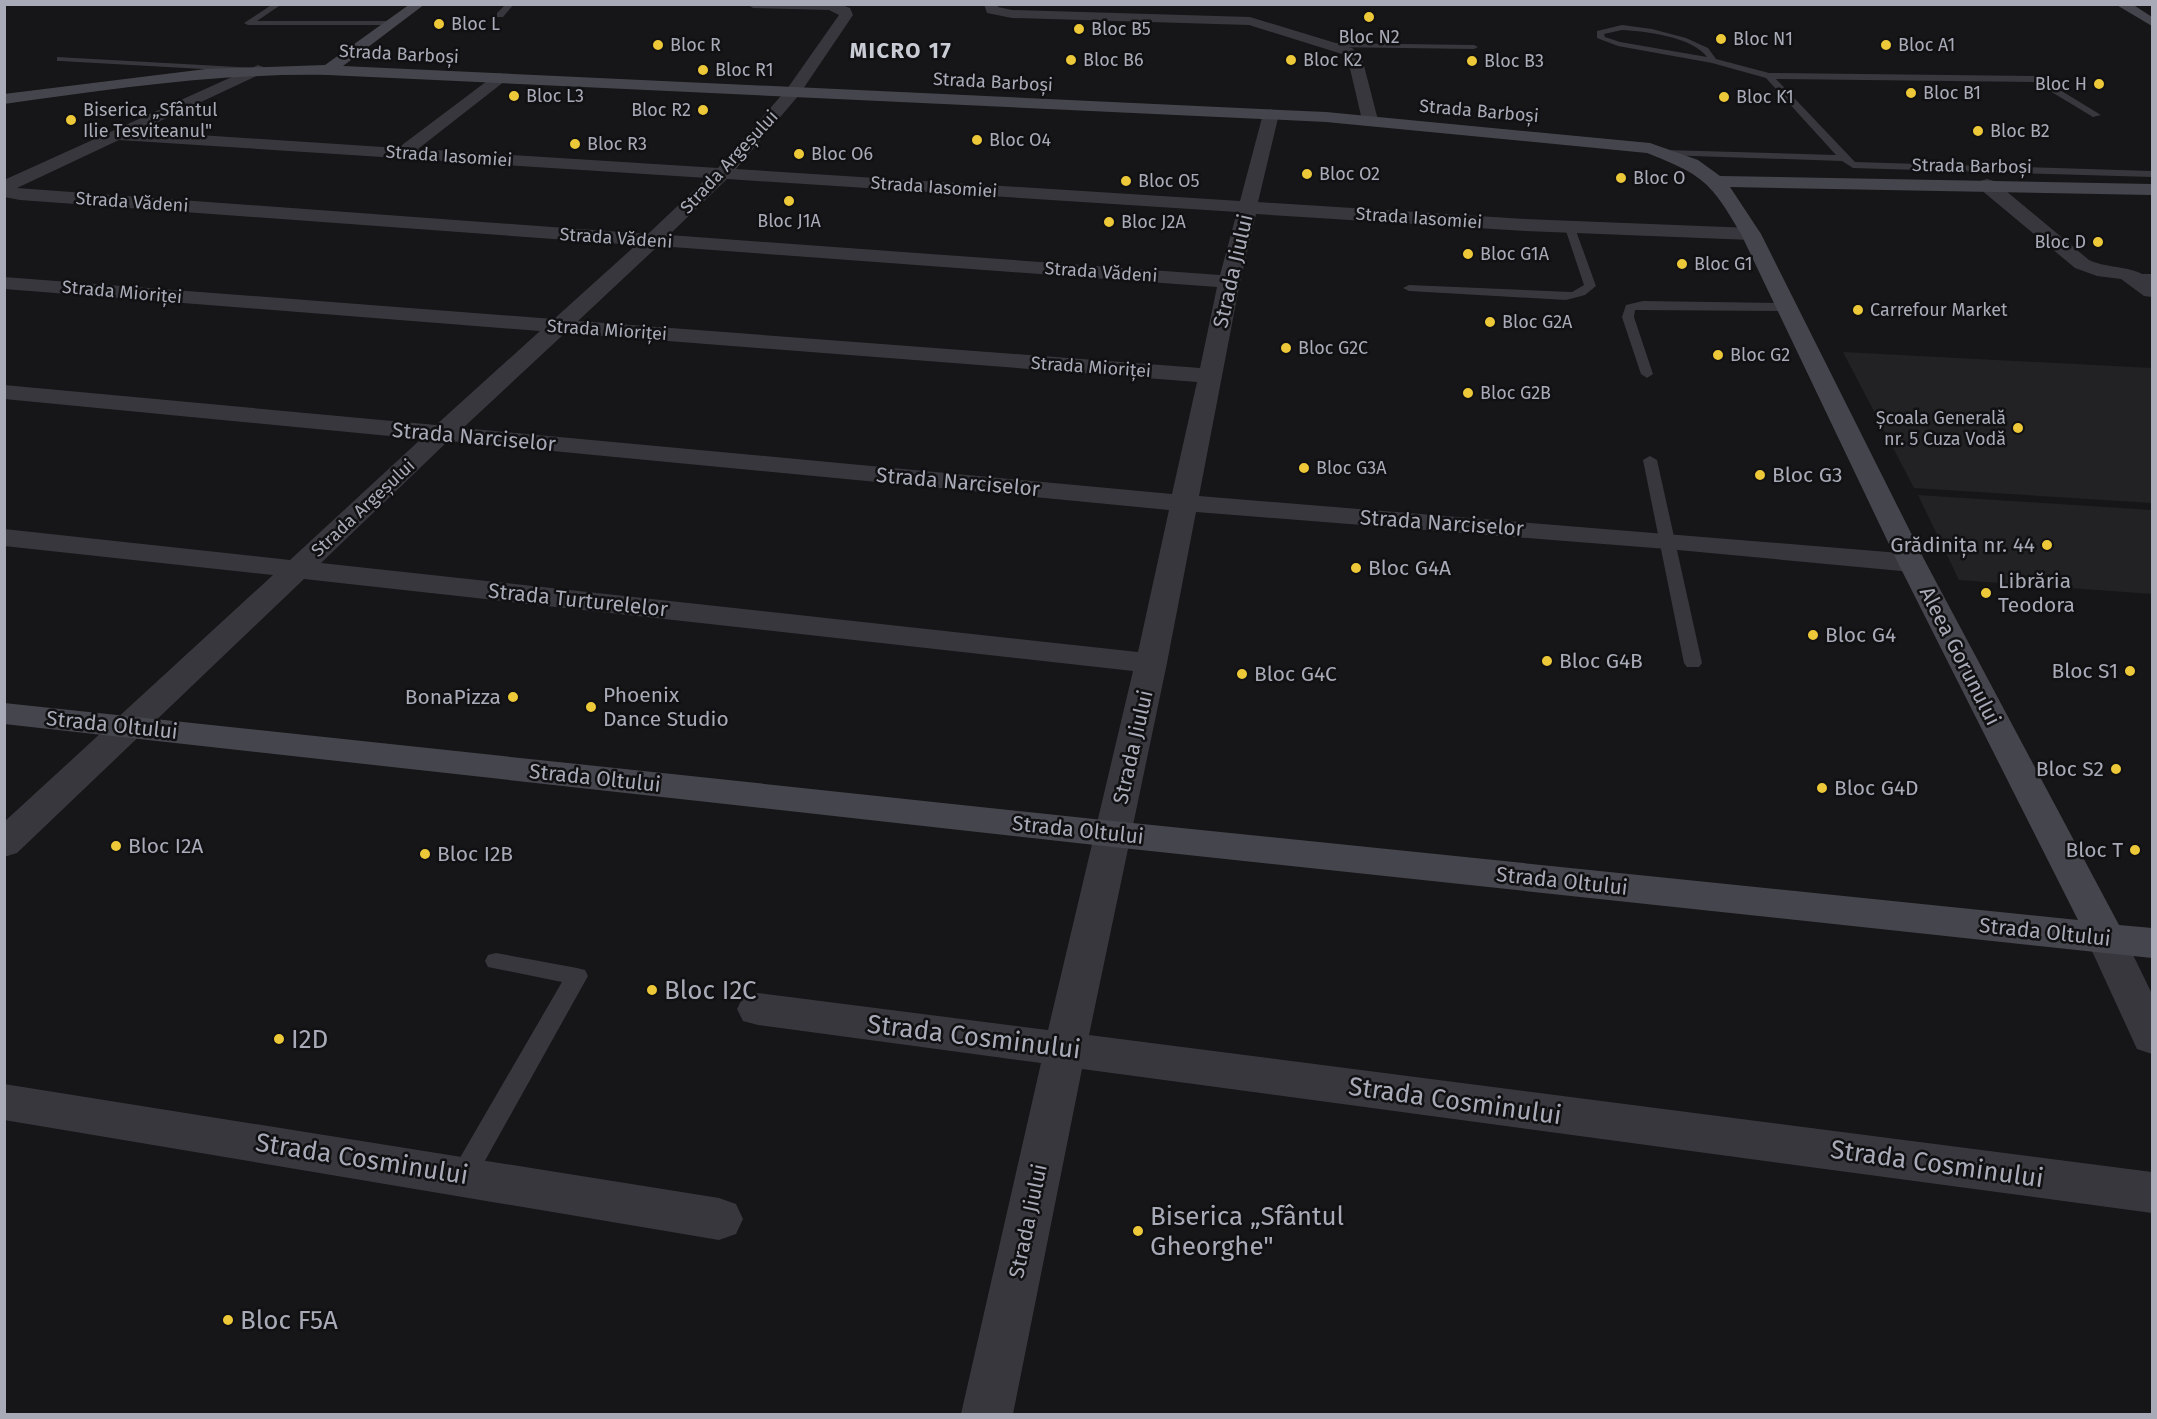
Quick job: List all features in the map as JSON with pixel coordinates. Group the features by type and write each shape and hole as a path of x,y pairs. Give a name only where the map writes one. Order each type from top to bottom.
{"street":[{"path":"327,69 419,4"},
{"path":"753,4 830,6 845,10 846,15 793,92"},
{"path":"991,4 992,10 1012,14 1250,21 1330,45 1347,51 1355,58 1370,120"},
{"path":"2121,4 2152,22"},
{"name":"Strada Barboși","path":"4,99 177,77 258,70 327,69 1370,120 1614,143 1666,153 1692,164 1716,181 2152,189"},
{"name":"Strada Iasomiei","path":"4,189 258,70"},
{"path":"402,153 500,78"},
{"name":"Strada Argeșului","path":"4,844 441,434 653,240 722,174 793,92"},
{"name":"Strada Jiului","path":"987,1414 1151,663 1229,282 1271,114"},
{"name":"Strada Iasomiei","path":"117,135 1570,228 1751,234"},
{"name":"Aleea Gorunului","path":"1716,181 1731,200 1751,234 1912,563 2106,938 2152,1037"},
{"path":"1987,185 2082,264 2089,268 2143,277 2152,291"},
{"name":"Strada Vădeni","path":"4,189 14,193 1229,282"},
{"name":"Strada Mioriței","path":"4,283 1209,376"},
{"name":"Strada Narciselor","path":"4,392 1184,503 1667,541 1912,563"},
{"name":"Strada Turturelelor","path":"4,537 1151,663"},
{"name":"Strada Oltului","path":"4,713 2152,944"},
{"name":"Strada Cosminului","path":"758,1009 2152,1193"},
{"name":"Strada Cosminului","path":"4,1102 719,1219"}],"lane":[{"path":"279,4 248,23 393,23"},
{"path":"500,15 511,4"},
{"path":"1713,60 1707,51 1673,36 1627,28 1607,28 1600,33 1601,38 1618,44 1713,60 1769,76 2037,79 2096,115"},
{"path":"1330,45 1474,47"},
{"path":"60,59 258,70"},
{"path":"1769,76 1853,165 2152,174"},
{"path":"1666,153 1844,158"},
{"path":"1409,288 1568,297 1583,293 1590,286 1570,228"},
{"path":"1647,374 1628,317 1630,308 1643,305 1787,307"},
{"path":"1650,460 1693,663"},
{"path":"463,1176 577,976 496,961"}],"shaded area":[{"name":"Școala Generală nr. 5 Cuza Vodă","path":"1843,352 2152,368 2152,503 1914,488"},
{"name":"Grădinița nr. 44","path":"1918,495 2152,510 2152,594 1959,580"}],"place":[{"name":"Bloc N2","path":"1369,17"},
{"name":"Bloc L","path":"439,24"},
{"name":"Bloc B5","path":"1079,29"},
{"name":"Bloc N1","path":"1721,39"},
{"name":"Bloc R","path":"658,45"},
{"name":"Bloc A1","path":"1886,45"},
{"name":"Bloc B6","path":"1071,60"},
{"name":"Bloc K2","path":"1291,60"},
{"name":"Bloc B3","path":"1472,61"},
{"name":"Bloc R1","path":"703,70"},
{"name":"Bloc H","path":"2099,84"},
{"name":"Bloc B1","path":"1911,93"},
{"name":"Bloc L3","path":"514,96"},
{"name":"Bloc K1","path":"1724,97"},
{"name":"Bloc R2","path":"703,110"},
{"name":"Biserica „Sfântul Ilie Tesviteanul\"","path":"71,120"},
{"name":"Bloc B2","path":"1978,131"},
{"name":"Bloc O4","path":"977,140"},
{"name":"Bloc R3","path":"575,144"},
{"name":"Bloc O6","path":"799,154"},
{"name":"Bloc O2","path":"1307,174"},
{"name":"Bloc O","path":"1621,178"},
{"name":"Bloc O5","path":"1126,181"},
{"name":"Bloc J1A","path":"789,201"},
{"name":"Bloc J2A","path":"1109,222"},
{"name":"Bloc D","path":"2098,242"},
{"name":"Bloc G1A","path":"1468,254"},
{"name":"Bloc G1","path":"1682,264"},
{"name":"Carrefour Market","path":"1858,310"},
{"name":"Bloc G2A","path":"1490,322"},
{"name":"Bloc G2C","path":"1286,348"},
{"name":"Bloc G2","path":"1718,355"},
{"name":"Bloc G2B","path":"1468,393"},
{"name":"Școala Generală nr. 5 Cuza Vodă","path":"2018,428"},
{"name":"Bloc G3A","path":"1304,468"},
{"name":"Bloc G3","path":"1760,475"},
{"name":"Grădinița nr. 44","path":"2047,545"},
{"name":"Bloc G4A","path":"1356,568"},
{"name":"Librăria Teodora","path":"1986,593"},
{"name":"Bloc G4","path":"1813,635"},
{"name":"Bloc G4B","path":"1547,661"},
{"name":"Bloc S1","path":"2130,671"},
{"name":"Bloc G4C","path":"1242,674"},
{"name":"BonaPizza","path":"513,697"},
{"name":"Phoenix Dance Studio","path":"591,707"},
{"name":"Bloc S2","path":"2116,769"},
{"name":"Bloc G4D","path":"1822,788"},
{"name":"Bloc I2A","path":"116,846"},
{"name":"Bloc T","path":"2135,850"},
{"name":"Bloc I2B","path":"425,854"},
{"name":"Bloc I2C","path":"652,990"},
{"name":"I2D","path":"279,1039"},
{"name":"Biserica „Sfântul Gheorghe\"","path":"1138,1231"},
{"name":"Bloc F5A","path":"228,1320"}],"district":[{"name":"MICRO 17","path":"901,50"}]}
